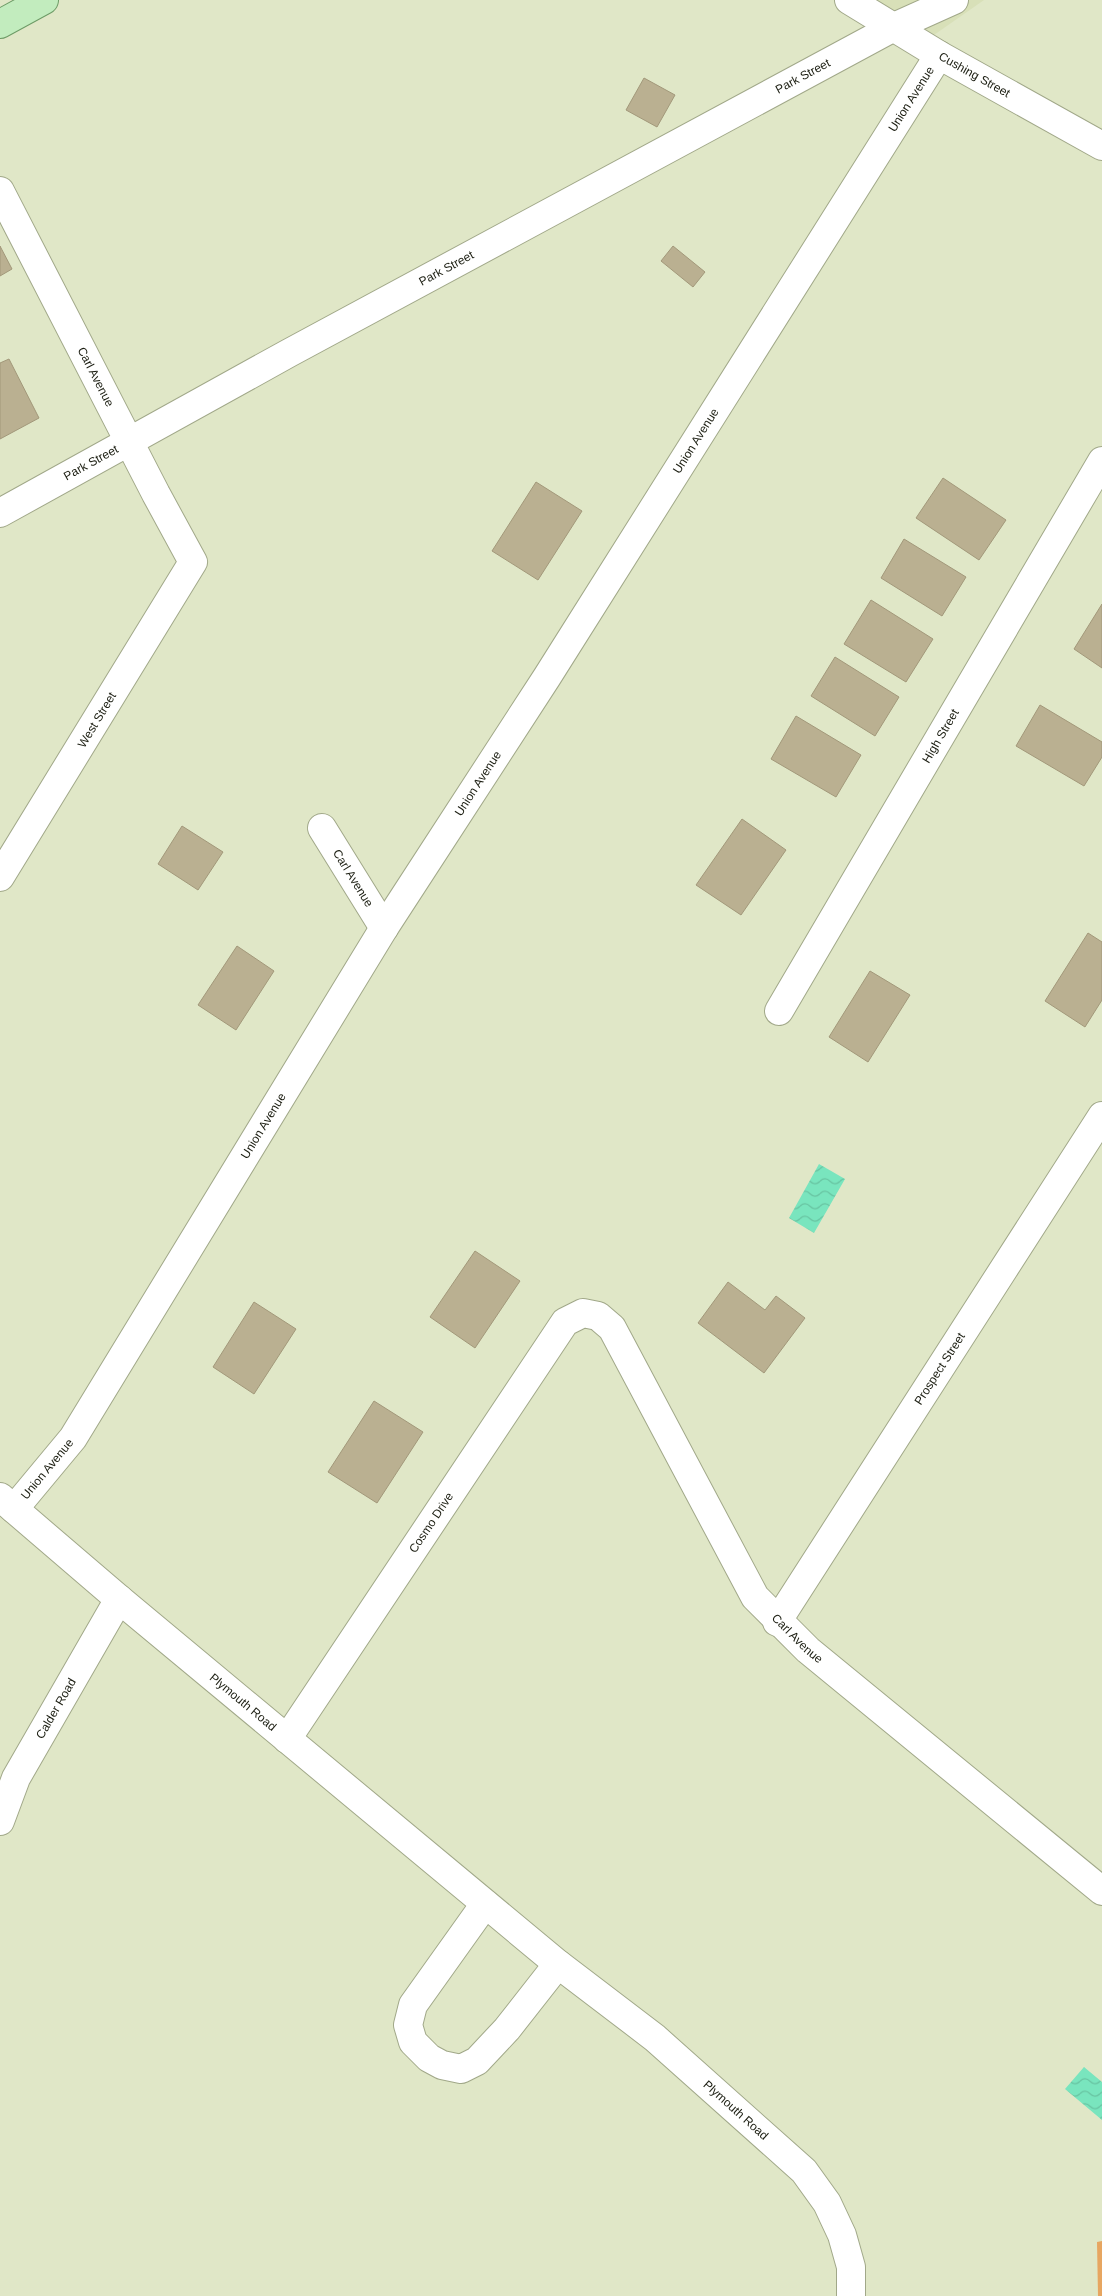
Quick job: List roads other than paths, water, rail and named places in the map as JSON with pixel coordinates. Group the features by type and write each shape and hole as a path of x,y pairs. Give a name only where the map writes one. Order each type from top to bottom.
{"main road":[{"path":"0,24 44,0"}],"street":[{"name":"Cushing Street","path":"849,0 938,55 1102,146"},
{"name":"Park Street","path":"0,513 315,339 894,27 954,0"},
{"name":"Union Avenue","path":"7,1503 74,1438 384,928 552,669 938,55"},
{"name":"Carl Avenue","path":"0,191 128,442 193,562"},
{"name":"High Street","path":"779,1011 1102,461"},
{"name":"West Street","path":"0,878 193,562"},
{"name":"Carl Avenue","path":"322,828 384,928"},
{"name":"Prospect Street","path":"777,1622 1102,1116"},
{"name":"Carl Avenue","path":"583,1312 598,1316 612,1328 755,1597 777,1622 815,1656 1102,1891"},
{"name":"Cosmo Drive","path":"287,1739 565,1322 583,1312"},
{"name":"Plymouth Road","path":"7,1503 118,1599 558,1964 655,2038 804,2171 827,2203 842,2235 852,2267 850,2296"},
{"name":"Calder Road","path":"0,1821 16,1778 118,1599"},
{"path":"486,1904 413,2005 408,2026 414,2042 429,2058 442,2065 461,2069 477,2061 507,2029 558,1964"}],"water":[{"path":"819,1164 845,1179 814,1233 789,1218"},
{"path":"1084,2067 1102,2082 1102,2120 1065,2089"}]}
